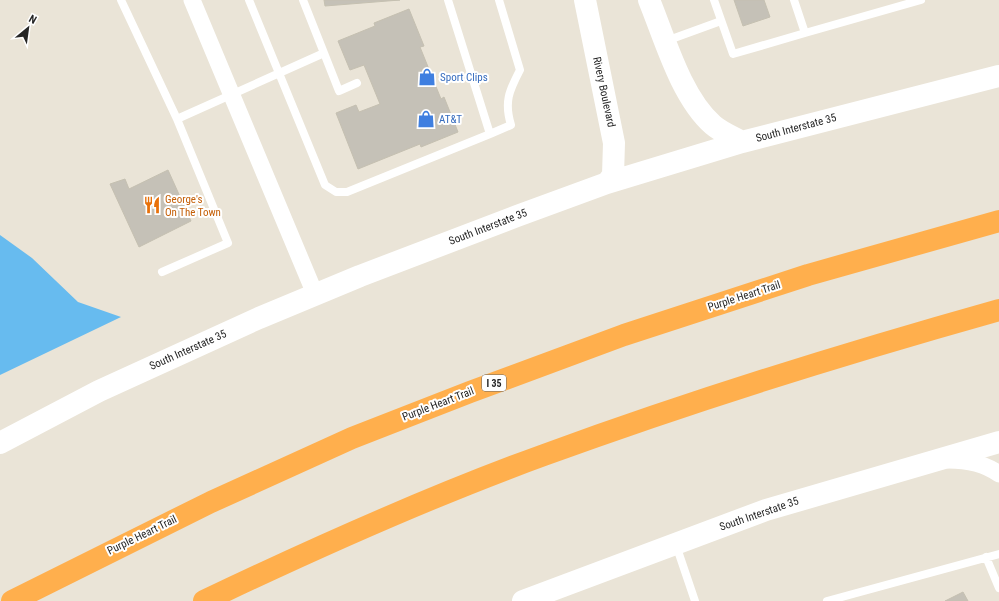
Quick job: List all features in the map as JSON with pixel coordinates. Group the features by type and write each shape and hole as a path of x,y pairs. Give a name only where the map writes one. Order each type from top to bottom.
{"highway":[{"name":"Purple Heart Trail","path":"12,601 210,502 352,438 462,395 624,335 808,275 999,221"},
{"path":"204,601 274,568 444,494 544,455 712,395 999,310"}],"main road":[{"name":"Rivery Boulevard","path":"585,0 614,139 615,161 613,175 607,183"},
{"path":"649,0 695,105 715,126 742,142"},
{"name":"South Interstate 35","path":"0,443 100,391 315,294 607,183 742,142 999,76"},
{"name":"South Interstate 35","path":"523,601 766,510 999,442"}],"street":[{"path":"192,0 315,294"},
{"path":"940,459 964,460 988,466 999,474"}],"lane":[{"path":"121,0 177,119 228,243 162,272"},
{"path":"249,0 318,170 325,185 336,192 347,192 511,125 507,112 507,101 512,84 520,70 499,0"},
{"path":"303,0 339,91 357,83"},
{"path":"448,0 490,134"},
{"path":"714,0 733,54 921,0"},
{"path":"794,0 805,34"},
{"path":"666,41 721,21"},
{"path":"177,119 324,53"},
{"path":"675,544 695,601"},
{"path":"827,601 999,554"},
{"path":"986,557 999,588"}],"water":[{"path":"0,235 32,258 78,302 121,317 0,375"}],"building":[{"path":"324,0 400,0 325,6"},
{"path":"734,0 764,0 770,17 743,26"},
{"path":"409,9 424,46 420,47 441,99 444,97 458,132 421,147 420,144 358,169 336,113 356,105 359,112 380,104 364,65 350,70 338,41 375,26 374,23"},
{"name":"George's On The Town","path":"168,170 191,221 139,247 110,184 125,179 129,189"},
{"path":"963,592 968,601 945,601"}],"place":[{"name":"Sport Clips","path":"427,77"},
{"name":"AT&T","path":"426,119"},
{"name":"George's On The Town","path":"152,205"}]}
